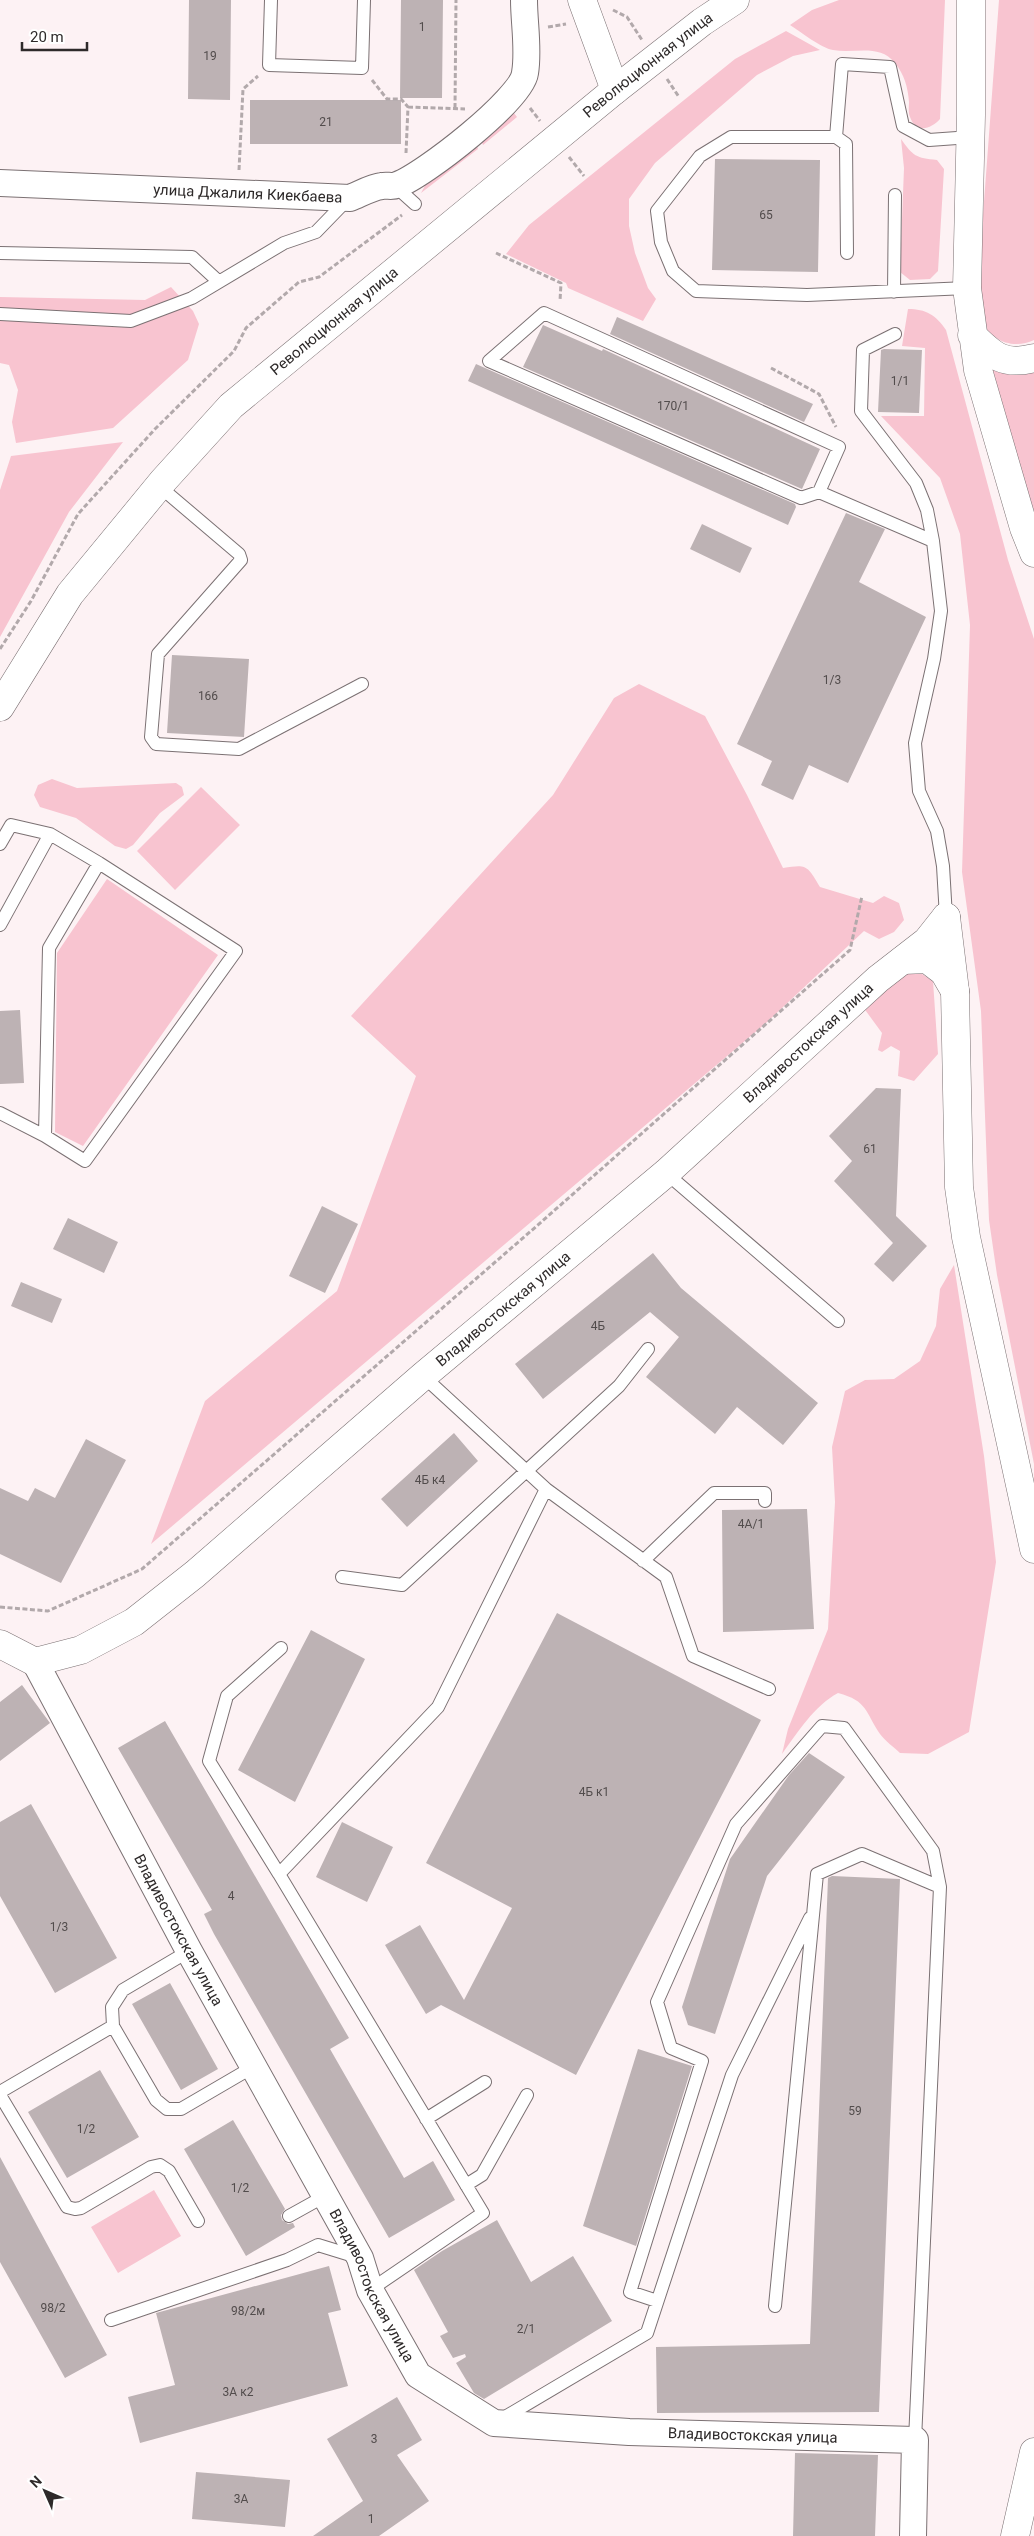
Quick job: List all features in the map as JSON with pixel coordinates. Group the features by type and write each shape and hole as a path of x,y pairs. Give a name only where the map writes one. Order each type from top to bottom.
{"main road":[{"path":"582,0 615,90"},
{"name":"Революционная улица","path":"0,707 70,594 159,486 231,406 615,90 702,22 735,0"},
{"path":"971,0 971,137 967,288 972,335 978,370 1024,528 1034,553"},
{"path":"972,335 987,350 1001,359 1019,362 1034,358"},
{"path":"946,917 955,991 959,1187 964,1221 1034,1549"},
{"name":"Владивостокская улица","path":"35,1662 81,1650 134,1622 195,1574 424,1376 666,1173 878,979 927,942 946,917"},
{"path":"903,960 928,959 944,972 955,991"},
{"path":"0,1644 35,1662"},
{"path":"1015,2536 1034,2452"}],"street":[{"name":"улица Джалиля Киекбаева","path":"0,183 350,198 381,186 396,186 415,177 445,155 498,110 526,75 524,0"},
{"name":"Владивостокская улица","path":"35,1662 189,1951 360,2258 370,2290 418,2375 494,2424 629,2432 915,2440"},
{"path":"913,2536 915,2440"}],"lane":[{"path":"271,0 269,65 362,68 364,0"},
{"path":"836,137 842,64 890,67 903,126 928,140 971,137"},
{"path":"847,253 846,144 836,137 731,137 700,156 657,211 661,242 673,271 696,291 807,295 967,288"},
{"path":"396,186 415,204"},
{"path":"894,292 895,195"},
{"path":"0,314 131,321 192,298 284,243 316,232 350,198"},
{"path":"0,253 192,257 218,281"},
{"path":"819,492 839,447 544,313 489,361 801,498 819,492 933,541"},
{"path":"895,334 863,350 861,411 916,483 927,510 933,541 941,611 934,659 915,743 919,791 937,831 943,866 946,917"},
{"path":"159,486 239,554 242,560 158,654 152,737 156,744 239,749 362,684"},
{"path":"0,844 11,825 50,834 99,863 236,951 85,1161 0,1112"},
{"path":"0,924 50,834"},
{"path":"44,1136 48,948 99,863"},
{"path":"666,1173 838,1321"},
{"path":"342,1577 402,1585 525,1470 619,1386 648,1349"},
{"path":"424,1376 546,1489 666,1578 693,1656 769,1689"},
{"path":"279,1874 438,1707 546,1489"},
{"path":"643,1561 714,1493 764,1493 765,1501"},
{"path":"281,1648 227,1696 209,1761 483,2214 370,2290"},
{"path":"657,2301 630,2292 702,2061 671,2048 657,2002 736,1824 822,1726 844,1728 933,1851 940,1887 915,2440"},
{"path":"775,2306 817,1874 862,1854 940,1887"},
{"path":"494,2424 647,2333 732,2075 814,1911"},
{"path":"189,1951 123,1990 112,2007 113,2026 156,2100 167,2109 182,2109 253,2067"},
{"path":"113,2026 0,2093 67,2207 81,2208 151,2167 160,2165 169,2171 198,2221"},
{"path":"426,2119 485,2082"},
{"path":"466,2184 482,2175 527,2095"},
{"path":"289,2216 325,2196"},
{"path":"111,2320 287,2260 318,2245 360,2258"}],"path":[{"path":"455,108 456,0"},
{"path":"238,192 243,89 269,65"},
{"path":"362,68 387,98 401,99 408,107 406,157 396,186"},
{"path":"408,107 498,110"},
{"path":"496,253 561,283 559,319"},
{"path":"771,368 819,394 839,433 839,447"},
{"path":"0,1607 48,1611 142,1569 850,950 862,896"}],"shaded area":[{"path":"839,0 945,0 940,119 928,127 920,128 916,126 909,114 907,86 898,67 889,57 874,51 828,49 790,25 812,10"},
{"path":"999,0 1034,0 1034,340 1018,344 1003,342 990,333 981,319 977,296"},
{"path":"786,31 820,50 793,56 757,75 655,163 629,199 629,226 635,253 648,288 656,299 643,321 568,288 566,283 506,254 529,225 735,59"},
{"path":"510,108 517,117 483,145 479,135"},
{"path":"901,139 916,155 937,160 944,169 938,271 930,279 910,280 900,272 904,168"},
{"path":"475,140 478,149 421,193 428,180"},
{"path":"171,287 193,311 199,324 188,360 113,428 16,443 12,422 18,390 9,365 0,363 0,297 145,300"},
{"path":"908,309 920,310 930,314 946,330 1008,560 1034,639 1034,1464 997,1275 989,1220 981,1011 962,872 970,625 960,534 940,478 881,416 924,416 925,348 902,346"},
{"path":"985,362 1034,370 1034,512"},
{"path":"123,442 69,512 0,637 0,490 11,456"},
{"path":"639,684 705,716 783,868 802,866 809,870 820,887 873,903 884,896 899,903 904,920 894,932 879,939 864,931 766,1023 151,1544 205,1401 337,1291 416,1076 351,1016 553,795 614,698"},
{"path":"52,779 77,788 176,783 182,787 184,795 160,813 133,845 126,849 115,846 76,818 40,807 34,795 38,785"},
{"path":"201,787 240,825 175,890 137,851"},
{"path":"107,879 218,955 83,1146 55,1132 57,953"},
{"path":"903,974 922,974 933,981 938,1054 914,1081 898,1076 900,1051 891,1046 882,1052 878,1050 882,1033 863,1007"},
{"path":"954,1265 984,1456 996,1562 969,1732 928,1754 900,1753 882,1737 861,1704 848,1696 838,1693 829,1698 814,1712 782,1754 788,1729 828,1629 835,1502 832,1447 845,1391 865,1380 894,1379 920,1361 936,1326 940,1289"},
{"path":"154,2190 181,2236 118,2273 91,2227"}],"building":[{"path":"189,0 231,0 230,100 188,99"},
{"path":"401,0 443,0 442,98 400,98"},
{"path":"250,100 401,100 401,144 250,144"},
{"path":"715,159 820,160 818,272 712,270"},
{"path":"617,317 813,404 804,422 610,334"},
{"path":"543,325 602,351 603,349 820,449 802,489 523,367"},
{"path":"881,350 922,350 919,413 878,412"},
{"path":"476,364 795,504 796,507 788,525 468,381"},
{"path":"846,513 885,529 859,582 926,617 848,783 809,765 793,800 761,785 772,761 737,744"},
{"path":"702,524 752,548 740,573 690,549"},
{"path":"172,655 249,659 244,737 167,733"},
{"path":"20,1010 24,1083 0,1084 0,1011"},
{"path":"876,1088 901,1089 896,1216 927,1246 893,1282 874,1264 893,1243 834,1181 852,1161 829,1136"},
{"path":"322,1206 358,1224 325,1293 289,1276"},
{"path":"68,1218 118,1242 104,1273 53,1249"},
{"path":"653,1253 681,1288 818,1403 783,1445 737,1407 715,1434 646,1377 679,1337 650,1312 543,1399 515,1364"},
{"path":"21,1282 62,1299 52,1323 11,1306"},
{"path":"454,1433 478,1461 407,1527 381,1499"},
{"path":"86,1439 126,1460 61,1583 0,1554 0,1488 28,1501 35,1488 55,1498"},
{"path":"807,1509 814,1629 723,1632 722,1510"},
{"path":"557,1613 761,1720 576,2075 441,2005 426,2014 385,1945 420,1925 464,2000 512,1908 426,1863"},
{"path":"311,1630 365,1659 295,1802 238,1770"},
{"path":"22,1685 50,1723 0,1761 0,1702"},
{"path":"165,1721 349,2038 330,2049 404,2178 433,2161 455,2200 389,2238 214,1934 204,1914 212,1910 118,1748"},
{"path":"809,1753 845,1777 767,1876 715,2034 688,2025 682,2007 730,1859 789,1775"},
{"path":"31,1804 117,1958 55,1993 0,1896 0,1822"},
{"path":"342,1822 393,1847 367,1902 316,1877"},
{"path":"832,1876 900,1879 879,2412 657,2413 656,2347 810,2344 828,1878"},
{"path":"170,1983 218,2069 181,2090 132,2004"},
{"path":"638,2049 692,2066 636,2246 583,2226"},
{"path":"100,2070 139,2137 67,2178 28,2112"},
{"path":"233,2120 285,2209 281,2215 282,2220 288,2224 293,2223 295,2227 246,2256 184,2149"},
{"path":"0,2157 107,2355 65,2378 0,2262"},
{"path":"497,2220 531,2282 573,2256 612,2321 484,2399 474,2393 456,2363 466,2357 465,2354 453,2358 440,2336 448,2332 414,2270 442,2251"},
{"path":"329,2266 341,2310 328,2313 348,2386 140,2443 128,2397 175,2385 156,2313"},
{"path":"397,2397 422,2440 397,2455 429,2501 379,2536 313,2536 363,2501 327,2439"},
{"path":"795,2453 878,2455 875,2536 793,2536"},
{"path":"196,2472 290,2480 285,2527 192,2519"}]}
